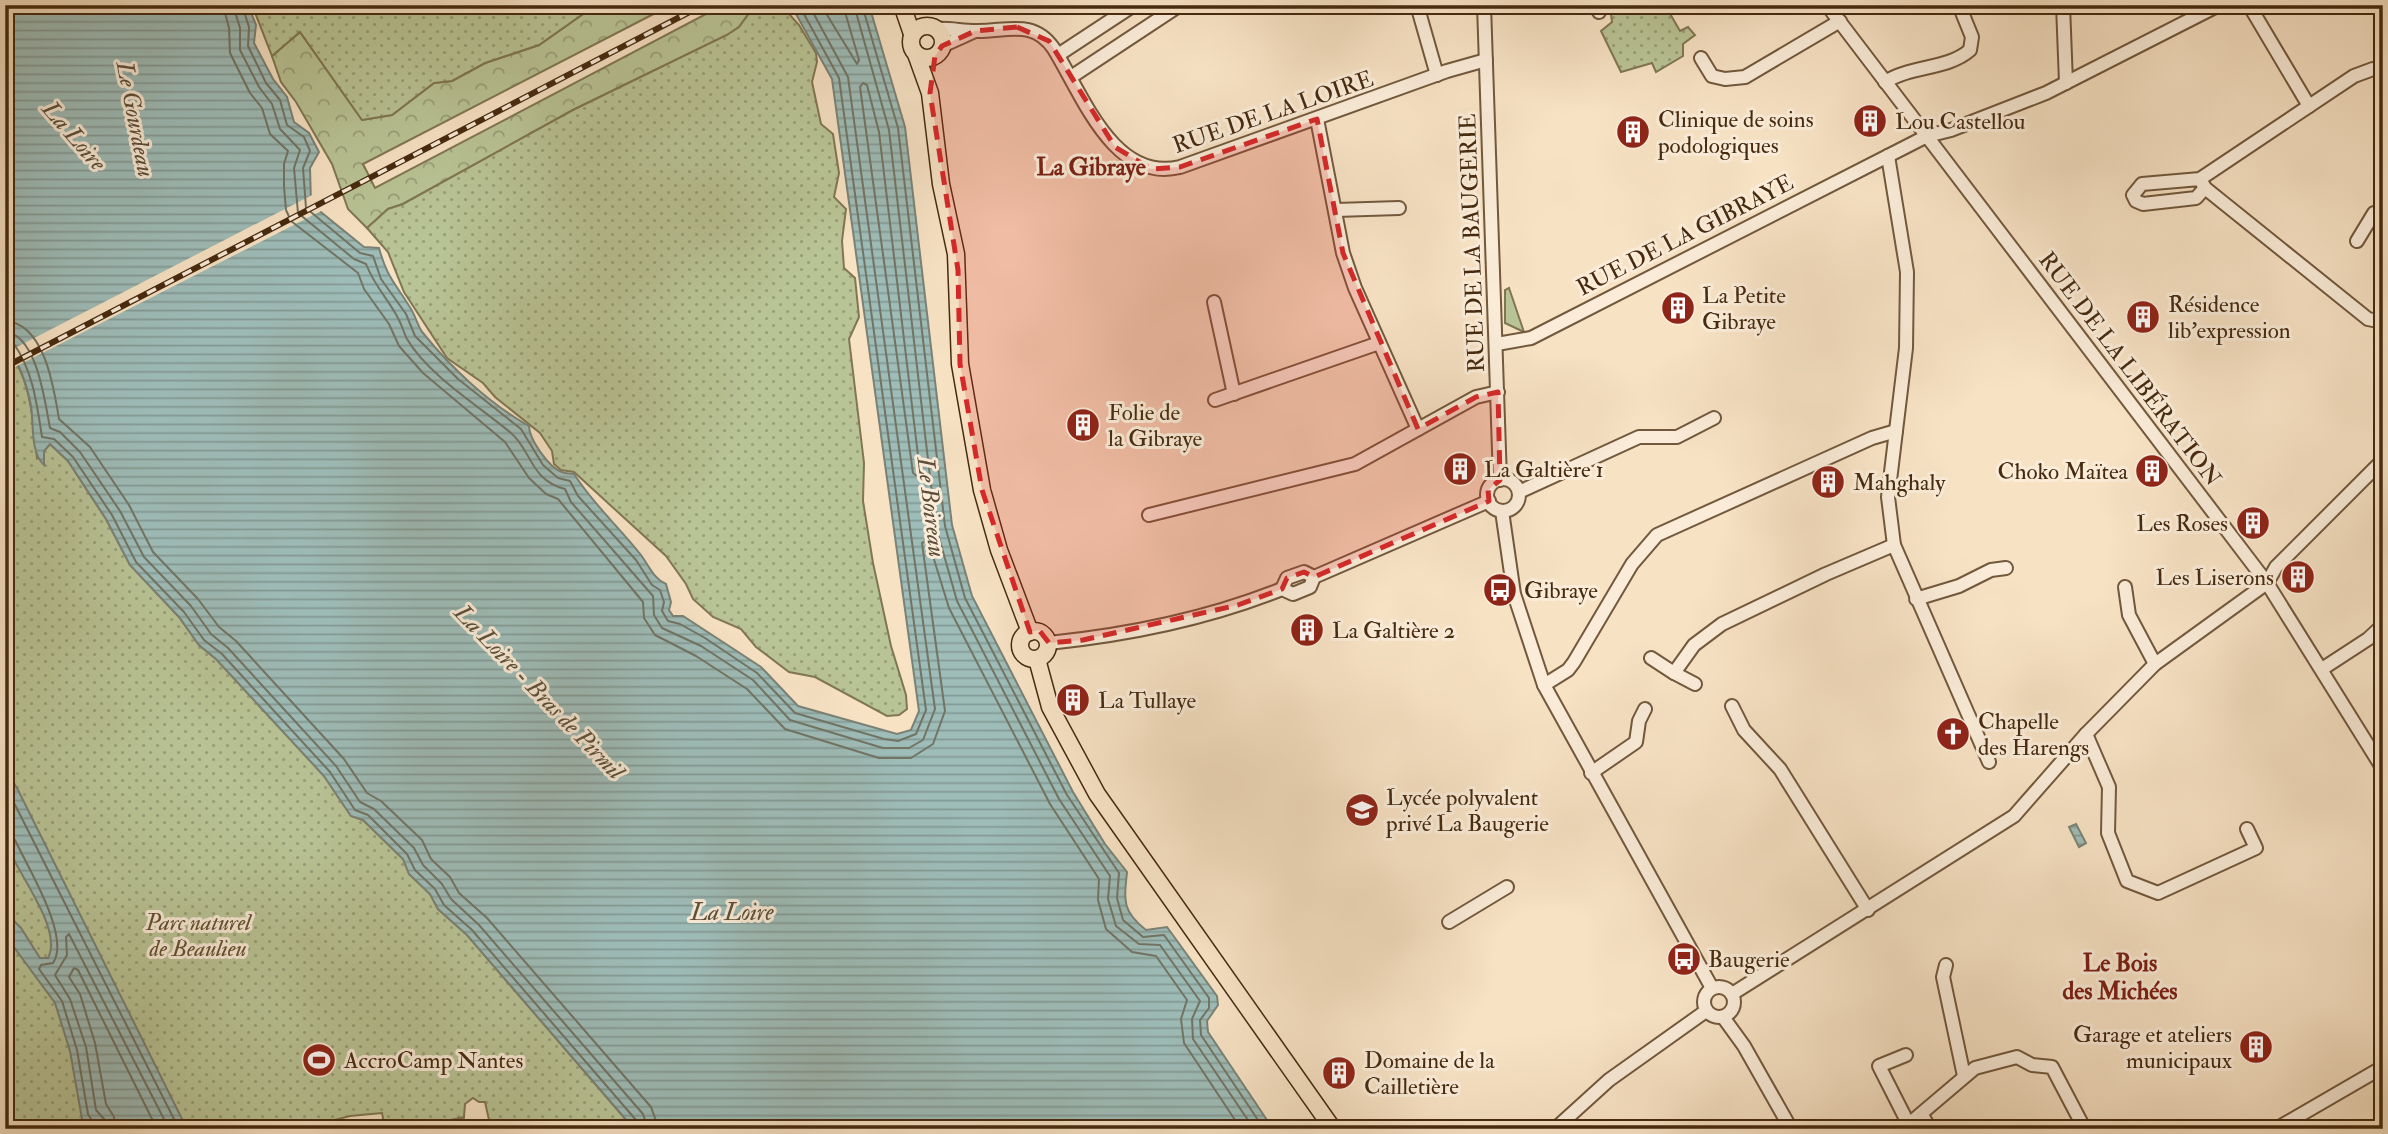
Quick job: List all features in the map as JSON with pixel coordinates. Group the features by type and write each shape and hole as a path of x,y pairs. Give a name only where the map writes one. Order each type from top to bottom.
{"main road":[{"path":"902,5 912,34 911,47 930,93 941,184 958,270 960,364 982,490 999,550 1030,632"},
{"path":"909,5 942,37 930,93"},
{"path":"912,34 919,28 932,27"},
{"path":"916,54 926,58 938,51"},
{"path":"1030,632 1042,633 1049,643 1045,654 1037,660 1026,656 1020,648 1021,639 1030,632"},
{"path":"1037,660 1051,707 1097,794 1333,1129"}],"street":[{"path":"1071,77 1180,5"},
{"path":"1418,5 1437,75"},
{"name":"RUE DE LA BAUGERIE","path":"1484,5 1500,480"},
{"path":"1885,82 1900,73 1959,60 1970,50 1972,37 1959,5"},
{"path":"2063,5 2066,83"},
{"path":"2249,5 2309,106"},
{"name":"RUE DE LA LIBÉRATION","path":"1831,6 1885,82 2267,583 2383,769"},
{"name":"RUE DE LA GIBRAYE","path":"1497,344 1531,338 1927,136 1951,131 2066,83 2217,6"},
{"path":"1058,55 1126,7"},
{"path":"1701,58 1712,76 1725,79 1745,77 1840,21"},
{"name":"RUE DE LA LOIRE","path":"932,27 975,31 1017,27 1030,29 1049,41 1115,148 1132,162 1151,169 1180,167 1486,60"},
{"name":"RUE DE LA LOIRE","path":"938,51 975,31"},
{"path":"2203,183 2203,194 2196,198 2143,204 2136,201 2133,195 2142,184 2203,183 2354,76 2373,69 2383,71"},
{"path":"1317,119 1343,253 1379,343 1418,429"},
{"path":"1888,156 1907,272 1906,348 1888,497 1894,545 1989,762"},
{"path":"2203,183 2368,319 2383,322"},
{"path":"1335,210 1399,208"},
{"path":"2357,241 2374,213 2383,218"},
{"path":"1214,302 1234,394"},
{"path":"1215,400 1379,343"},
{"path":"1149,515 1355,464 1476,397 1498,392"},
{"path":"1519,492 1639,437 1677,437 1714,418"},
{"path":"1544,685 1574,662 1632,564 1657,535 1872,438 1896,431"},
{"path":"1732,994 2014,816 2086,734 2155,664 2267,583 2276,567 2383,460"},
{"path":"1489,501 1489,488 1500,480 1512,482 1519,492 1516,505 1502,511"},
{"path":"1489,501 1502,511 1514,594 1544,685 1712,988"},
{"path":"1049,643 1083,640 1238,605 1282,589 1287,579 1304,572 1314,577 1489,501"},
{"path":"1674,673 1694,645 1722,624 1826,573 1894,545"},
{"path":"1916,599 1959,586 1992,570 2006,568"},
{"path":"2124,587 2129,615 2155,664"},
{"path":"2322,669 2368,639 2383,625"},
{"path":"1651,658 1695,684"},
{"path":"1732,706 1744,730 1780,769 1868,909"},
{"path":"1591,773 1636,742 1639,721 1645,709"},
{"path":"2086,734 2109,787 2108,833 2127,881 2158,893 2256,848 2247,829"},
{"path":"1448,922 1507,887"},
{"path":"1946,965 1943,977 1964,1076"},
{"path":"1712,988 1726,988 1732,994 1733,1007 1726,1015 1712,1016 1706,1011 1704,996 1712,988"},
{"path":"1555,1129 1609,1080 1706,1011"},
{"path":"1726,1015 1791,1129"},
{"path":"1906,1055 1879,1066 1906,1127 1975,1068 2017,1057 2032,1065 2052,1067 2082,1124"},
{"path":"2276,1129 2383,1067"},
{"path":"1922,1115 1930,1129"}],"highlighted area":[{"path":"1017,27 1049,41 1115,147 1151,169 1180,167 1317,119 1343,253 1418,429 1476,397 1498,392 1500,480 1488,490 1489,501 1314,577 1304,572 1287,578 1282,589 1238,605 1083,640 1049,643 1039,630 1030,632 982,490 960,364 958,270 930,93 935,56 942,46 975,31"}],"green space":[{"path":"252,5 617,5 586,12 539,45 485,63 452,81 434,83 392,115 362,120 300,32 272,56"},
{"path":"617,5 671,5 363,164 375,188 723,5 755,5 739,27 727,35 573,110 403,204 388,209 367,228 348,209 332,164 296,102 281,82 272,56 300,32 362,120 392,115 434,83 452,81 485,63 539,45 586,12"},
{"path":"755,5 781,5 799,25 816,53 817,62 812,82 821,124 833,134 839,173 834,197 846,209 842,241 844,268 855,278 859,317 849,339 864,463 863,501 891,646 906,695 907,709 899,715 887,716 815,677 789,672 756,647 741,629 713,617 693,599 666,556 574,472 561,470 554,464 552,451 540,433 495,397 483,383 447,358 404,292 388,252 367,228 388,209 403,204 573,110 727,35 739,27"},
{"path":"1610,5 1665,5 1680,31 1688,27 1695,35 1683,44 1683,56 1656,72 1652,63 1621,72 1601,31 1612,22"},
{"path":"1509,288 1524,332 1505,323 1505,290"},
{"name":"Parc naturel de Beaulieu","path":"5,345 14,357 25,384 32,414 37,458 50,444 68,461 106,519 130,565 179,617 199,645 216,659 324,776 351,816 363,820 403,859 409,874 430,894 438,909 467,935 634,1129 491,1129 485,1102 473,1098 465,1104 464,1117 412,1129 385,1129 382,1113 350,1116 300,1129 5,1129"},
{"path":"464,1117 462,1129 412,1129"}],"water":[{"name":"La Loire","path":"5,5 248,5 256,25 254,43 273,79 287,97 294,122 309,133 319,152 310,168 311,204 364,247 379,248 389,274 423,333 472,384 529,426 536,445 551,465 564,473 574,474 641,555 654,575 666,584 671,602 669,610 673,616 683,616 761,667 798,706 897,734 911,730 919,711 832,79 791,5 869,5 905,127 952,525 972,596 1073,792 1105,844 1127,872 1125,898 1132,917 1146,930 1167,927 1217,996 1218,1005 1207,1021 1208,1032 1273,1129 634,1129 467,935 438,909 430,894 409,874 403,859 363,820 351,816 324,776 216,659 199,645 179,617 130,565 106,519 68,461 50,444 44,451 44,465 36,453 27,390 18,366 5,345"},
{"path":"5,778 11,778 18,790 187,1129 92,1129 82,1119 70,1051 55,1003 5,935 5,912 21,928 40,958 48,958 51,945 49,930 5,839"},
{"path":"2076,824 2086,843 2079,847 2069,827"}],"pier":[{"path":"314,194 315,203 323,210 15,367 7,352"}],"railway":[{"path":"5,367 703,5"}],"place":[{"name":"Lou Castellou","path":"1870,121"},
{"name":"Clinique de soins podologiques","path":"1633,132"},
{"name":"La Petite Gibraye","path":"1678,308"},
{"name":"Résidence lib'expression","path":"2143,317"},
{"name":"Folie de la Gibraye","path":"1083,425"},
{"name":"La Galtière 1","path":"1460,469"},
{"name":"Choko Maïtea","path":"2152,471"},
{"name":"Mahghaly","path":"1828,482"},
{"name":"Les Roses","path":"2253,523"},
{"name":"Les Liserons","path":"2298,577"},
{"name":"Gibraye","path":"1500,590"},
{"name":"La Galtière 2","path":"1307,630"},
{"name":"La Tullaye","path":"1073,700"},
{"name":"Chapelle des Harengs","path":"1953,734"},
{"name":"Lycée polyvalent privé La Baugerie","path":"1362,810"},
{"name":"Baugerie","path":"1684,959"},
{"name":"Garage et ateliers municipaux","path":"2256,1047"},
{"name":"AccroCamp Nantes","path":"319,1060"},
{"name":"Domaine de la Cailletière","path":"1339,1073"}],"district":[{"name":"La Gibraye","path":"1091,167"},
{"name":"Le Bois des Michées","path":"2120,977"}],"water label":[{"name":"Le Gourdeau","path":"135,119"},
{"name":"Le Boireau","path":"931,507"},
{"name":"La Loire - Bras de Pirmil","path":"539,692"}]}
